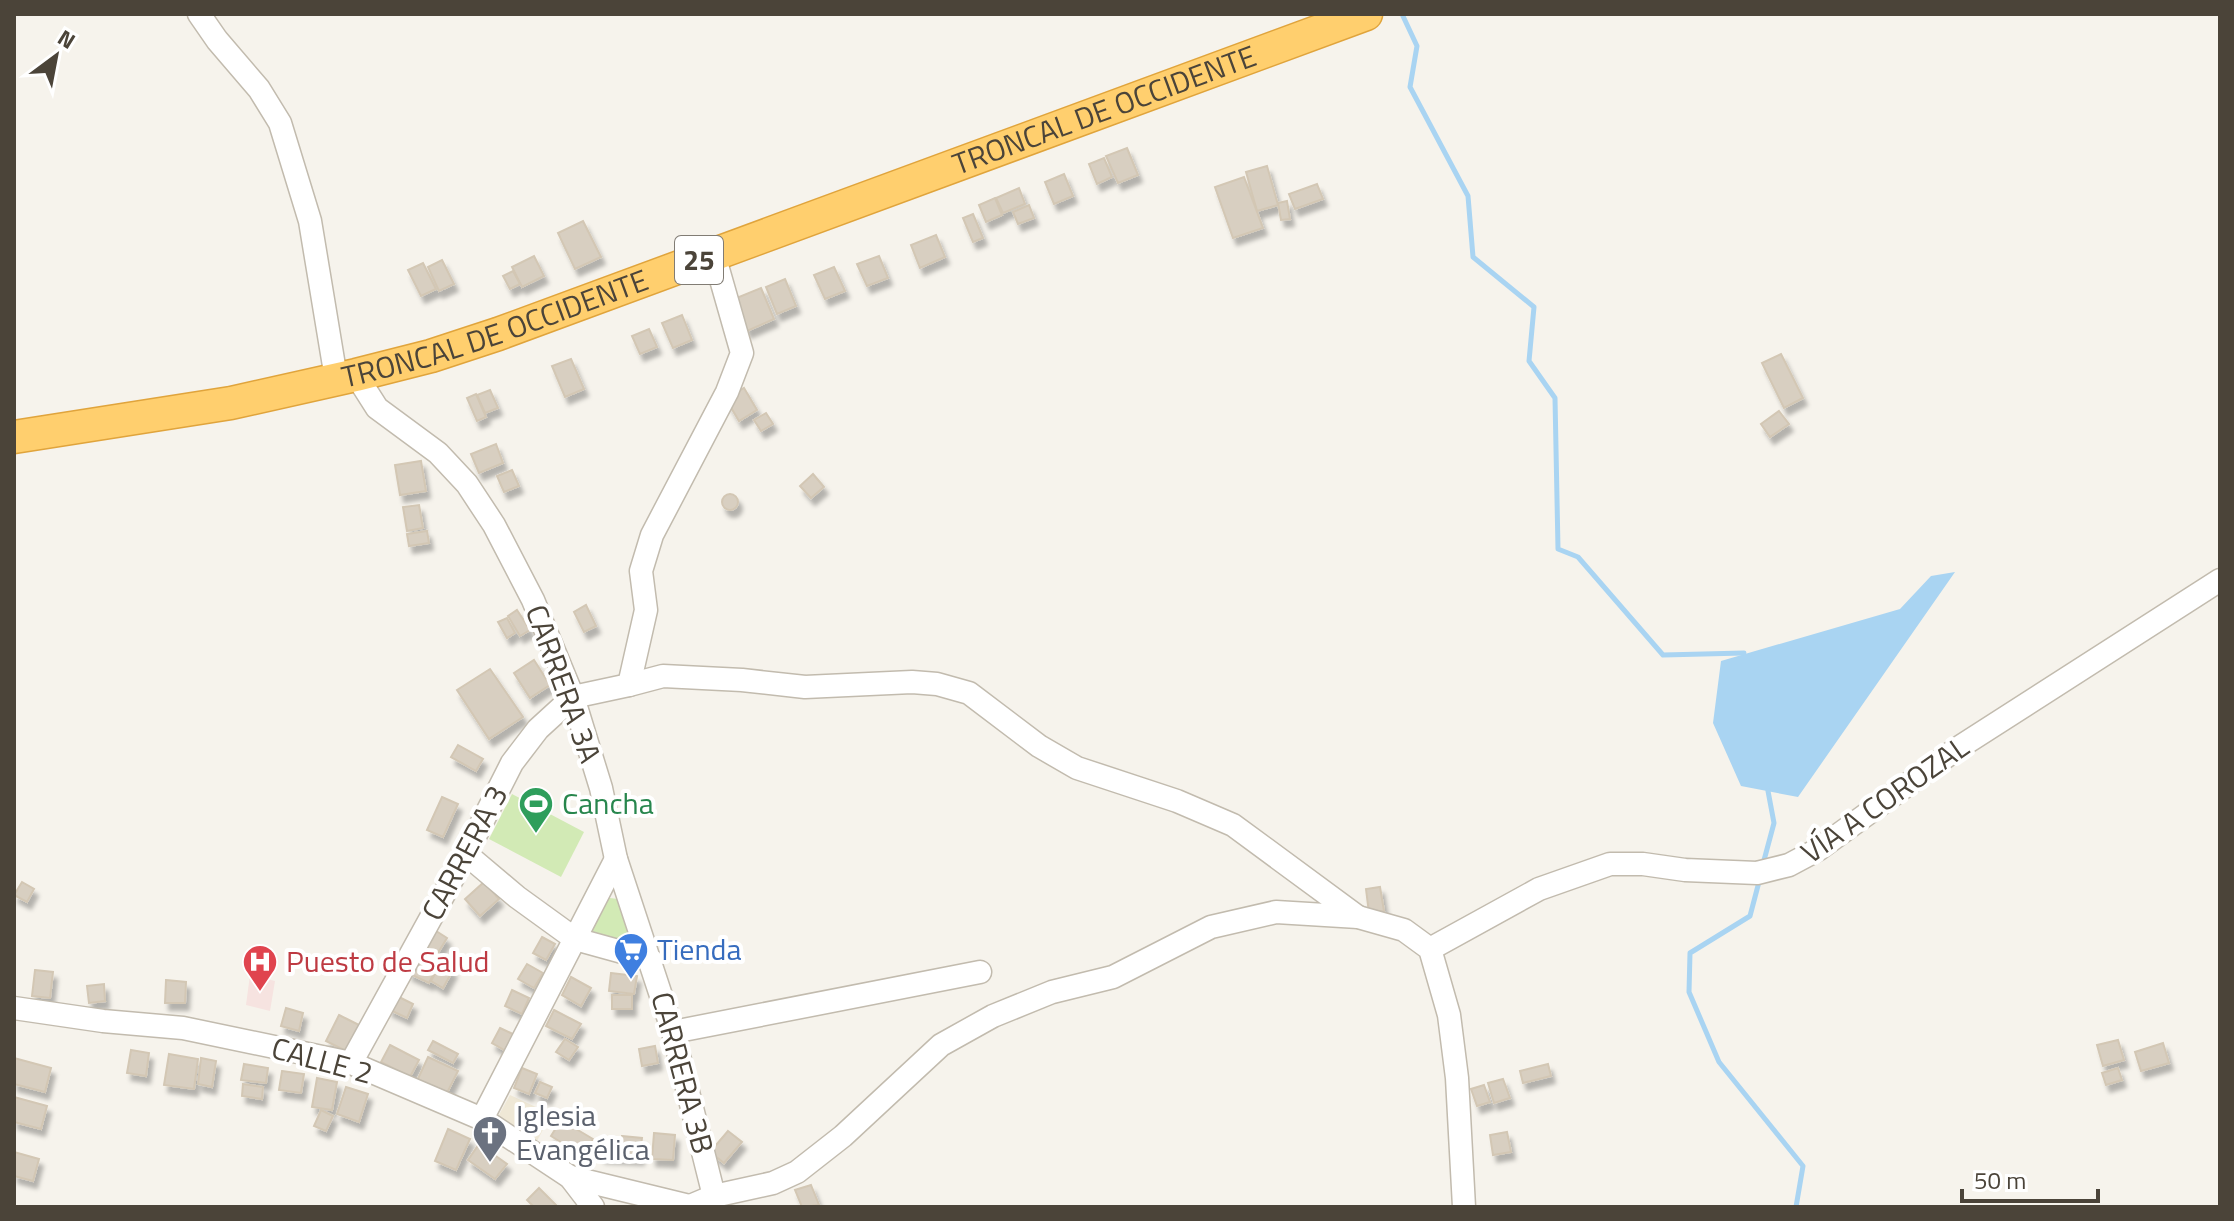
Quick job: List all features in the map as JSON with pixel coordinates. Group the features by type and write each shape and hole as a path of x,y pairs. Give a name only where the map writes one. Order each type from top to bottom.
{"highway":[{"name":"TRONCAL DE OCCIDENTE","path":"14,437 231,403 431,356 1366,14"}],"street":[{"path":"199,14 259,89 280,123 310,221 346,376"},
{"path":"629,685 646,610 641,571 652,535 727,392 742,353 714,255"},
{"name":"CARRERA 3A","path":"346,376 377,408 438,453 467,484 494,525 533,600 573,697 601,788 616,859"},
{"name":"VÍA A COROZAL","path":"1430,949 1539,889 1610,864 1757,873 1789,865 1819,849 1955,750 2220,580"},
{"path":"573,697 663,676 805,687 912,682 937,684 969,693 1039,746 1077,768 1177,801 1233,825 1358,917 1404,930 1430,949 1449,1015 1457,1078 1464,1207"},
{"name":"CARRERA 3","path":"351,1063 466,854 512,763 538,729 573,697"},
{"path":"466,854 517,897 575,939 651,960"},
{"path":"482,1119 616,859"},
{"name":"CARRERA 3B","path":"616,859 673,1032 714,1196"},
{"name":"CARRERA 3B","path":"688,1206 714,1196 773,1183 797,1172 843,1136 941,1045 993,1016 1052,992 1113,977 1211,927 1276,912 1358,917"},
{"path":"673,1032 980,972"},
{"name":"CALLE 2","path":"14,1008 103,1021 183,1028 351,1063 482,1119 570,1177 593,1207"},
{"path":"570,1177 688,1206"}],"shaded area":[{"name":"Puesto de Salud","path":"250,975 275,981 270,1011 246,1005"},
{"path":"510,1095 551,1114 536,1143 496,1120"}],"green space":[{"name":"Cancha","path":"512,794 584,832 561,877 489,839"},
{"path":"602,897 618,899 633,940 590,939"}],"water":[{"path":"1955,572 1798,797 1741,786 1713,723 1721,661 1900,609 1931,576"}],"building":[{"path":"1127,148 1138,175 1118,183 1106,156"},
{"path":"1104,158 1112,177 1097,184 1089,164"},
{"path":"1267,166 1278,205 1257,211 1246,172"},
{"path":"1064,174 1073,196 1054,204 1045,182"},
{"path":"1244,177 1263,228 1233,238 1215,187"},
{"path":"1317,184 1323,199 1295,209 1289,194"},
{"path":"1019,188 1025,204 1003,213 996,198"},
{"path":"995,198 1002,215 986,222 979,205"},
{"path":"1287,201 1290,219 1281,220 1278,203"},
{"path":"1029,205 1034,218 1018,224 1013,212"},
{"path":"973,214 983,238 973,242 963,218"},
{"path":"583,221 601,257 575,269 558,233"},
{"path":"936,235 945,257 920,268 911,245"},
{"path":"534,256 544,276 522,287 512,267"},
{"path":"879,256 888,278 867,286 857,264"},
{"path":"442,260 454,284 439,291 428,267"},
{"path":"423,263 436,289 421,296 408,270"},
{"path":"834,267 845,291 825,299 814,275"},
{"path":"513,271 520,284 510,289 503,276"},
{"path":"785,279 796,306 777,314 766,287"},
{"path":"761,288 774,319 747,331 734,299"},
{"path":"682,315 692,340 673,348 662,323"},
{"path":"649,329 657,347 640,354 632,336"},
{"path":"1781,354 1803,398 1784,408 1762,363"},
{"path":"571,359 584,389 565,397 552,366"},
{"path":"744,388 757,410 739,421 726,399"},
{"path":"490,390 498,408 485,413 477,395"},
{"path":"476,394 486,417 477,421 467,398"},
{"path":"1779,411 1789,424 1770,437 1761,424"},
{"path":"766,413 773,424 761,431 754,420"},
{"path":"496,444 503,463 479,473 471,454"},
{"path":"421,461 426,491 400,495 395,465"},
{"path":"512,470 519,486 504,492 497,476"},
{"path":"813,474 824,487 811,498 800,486"},
{"path":"727,494 733,494 738,502 736,508 727,510 722,505 722,499"},
{"path":"419,505 423,528 407,531 403,507"},
{"path":"427,531 429,543 409,546 407,534"},
{"path":"586,605 596,626 584,632 574,612"},
{"path":"517,610 530,630 520,636 508,616"},
{"path":"507,618 515,633 507,638 498,622"},
{"path":"534,660 550,685 530,698 514,673"},
{"path":"490,669 523,717 489,739 457,690"},
{"path":"458,745 483,759 476,771 451,757"},
{"path":"442,797 458,804 443,837 427,830"},
{"path":"22,882 34,889 27,902 14,895"},
{"path":"484,882 499,899 480,916 465,899"},
{"path":"1380,887 1384,911 1369,913 1366,889"},
{"path":"433,929 447,938 436,956 422,947"},
{"path":"542,937 555,944 546,960 533,953"},
{"path":"416,956 437,967 429,983 408,973"},
{"path":"441,963 453,970 443,988 431,981"},
{"path":"527,964 543,973 534,988 518,979"},
{"path":"35,970 53,972 50,998 32,996"},
{"path":"611,973 637,976 634,994 609,991"},
{"path":"571,977 591,988 581,1006 562,995"},
{"path":"166,980 186,982 185,1003 165,1003"},
{"path":"104,984 105,1001 89,1003 87,986"},
{"path":"512,990 529,998 522,1014 505,1006"},
{"path":"395,995 413,1004 407,1018 388,1009"},
{"path":"612,995 632,995 632,1009 612,1009"},
{"path":"286,1008 303,1013 299,1031 281,1026"},
{"path":"554,1010 581,1024 572,1039 546,1026"},
{"path":"339,1015 359,1025 346,1051 326,1041"},
{"path":"500,1028 515,1035 506,1051 492,1043"},
{"path":"565,1039 578,1047 569,1060 556,1052"},
{"path":"2118,1040 2124,1060 2103,1066 2097,1045"},
{"path":"433,1041 458,1054 453,1063 428,1050"},
{"path":"2163,1043 2169,1063 2141,1071 2135,1052"},
{"path":"390,1045 419,1060 410,1077 381,1062"},
{"path":"655,1046 658,1063 642,1066 639,1049"},
{"path":"131,1050 149,1053 146,1076 127,1073"},
{"path":"169,1054 198,1059 194,1089 164,1085"},
{"path":"428,1057 458,1071 445,1097 416,1083"},
{"path":"14,1058 51,1068 45,1092 14,1084"},
{"path":"201,1058 216,1061 212,1087 198,1084"},
{"path":"244,1064 268,1068 266,1083 241,1080"},
{"path":"1548,1064 1551,1076 1523,1083 1520,1071"},
{"path":"522,1068 537,1074 529,1094 514,1088"},
{"path":"2118,1068 2122,1080 2106,1085 2102,1073"},
{"path":"282,1071 304,1074 301,1093 279,1090"},
{"path":"317,1078 337,1082 332,1110 312,1107"},
{"path":"1503,1079 1510,1098 1494,1103 1488,1083"},
{"path":"540,1082 552,1087 547,1098 535,1093"},
{"path":"243,1084 263,1087 262,1099 242,1096"},
{"path":"1484,1085 1490,1102 1477,1106 1471,1089"},
{"path":"346,1087 368,1094 359,1122 337,1114"},
{"path":"14,1097 47,1106 41,1129 14,1122"},
{"path":"321,1110 333,1116 326,1131 314,1126"},
{"path":"561,1120 593,1139 583,1156 551,1136"},
{"path":"448,1129 470,1139 456,1170 435,1161"},
{"path":"728,1131 742,1142 724,1163 710,1152"},
{"path":"1507,1132 1511,1152 1493,1155 1490,1135"},
{"path":"654,1133 675,1135 673,1160 652,1159"},
{"path":"622,1136 642,1138 641,1146 622,1144"},
{"path":"479,1144 507,1164 495,1179 468,1160"},
{"path":"601,1145 641,1147 640,1158 601,1156"},
{"path":"14,1152 39,1159 33,1181 14,1176"},
{"path":"811,1185 819,1205 802,1207 795,1190"},
{"path":"539,1188 558,1207 534,1207 527,1200"}],"waterway":[{"path":"1402,14 1417,46 1410,87 1468,196 1473,257 1534,307 1529,361 1555,398 1558,549 1578,557 1663,655 1744,653"},
{"path":"1763,864 1774,823 1768,791"},
{"path":"1760,878 1750,916 1690,953 1689,992 1719,1062 1803,1166 1796,1207"}],"place":[{"name":"Cancha","path":"536,835"},
{"name":"Tienda","path":"631,981"},
{"name":"Puesto de Salud","path":"260,993"},
{"name":"Iglesia Evangélica","path":"490,1164"}]}
